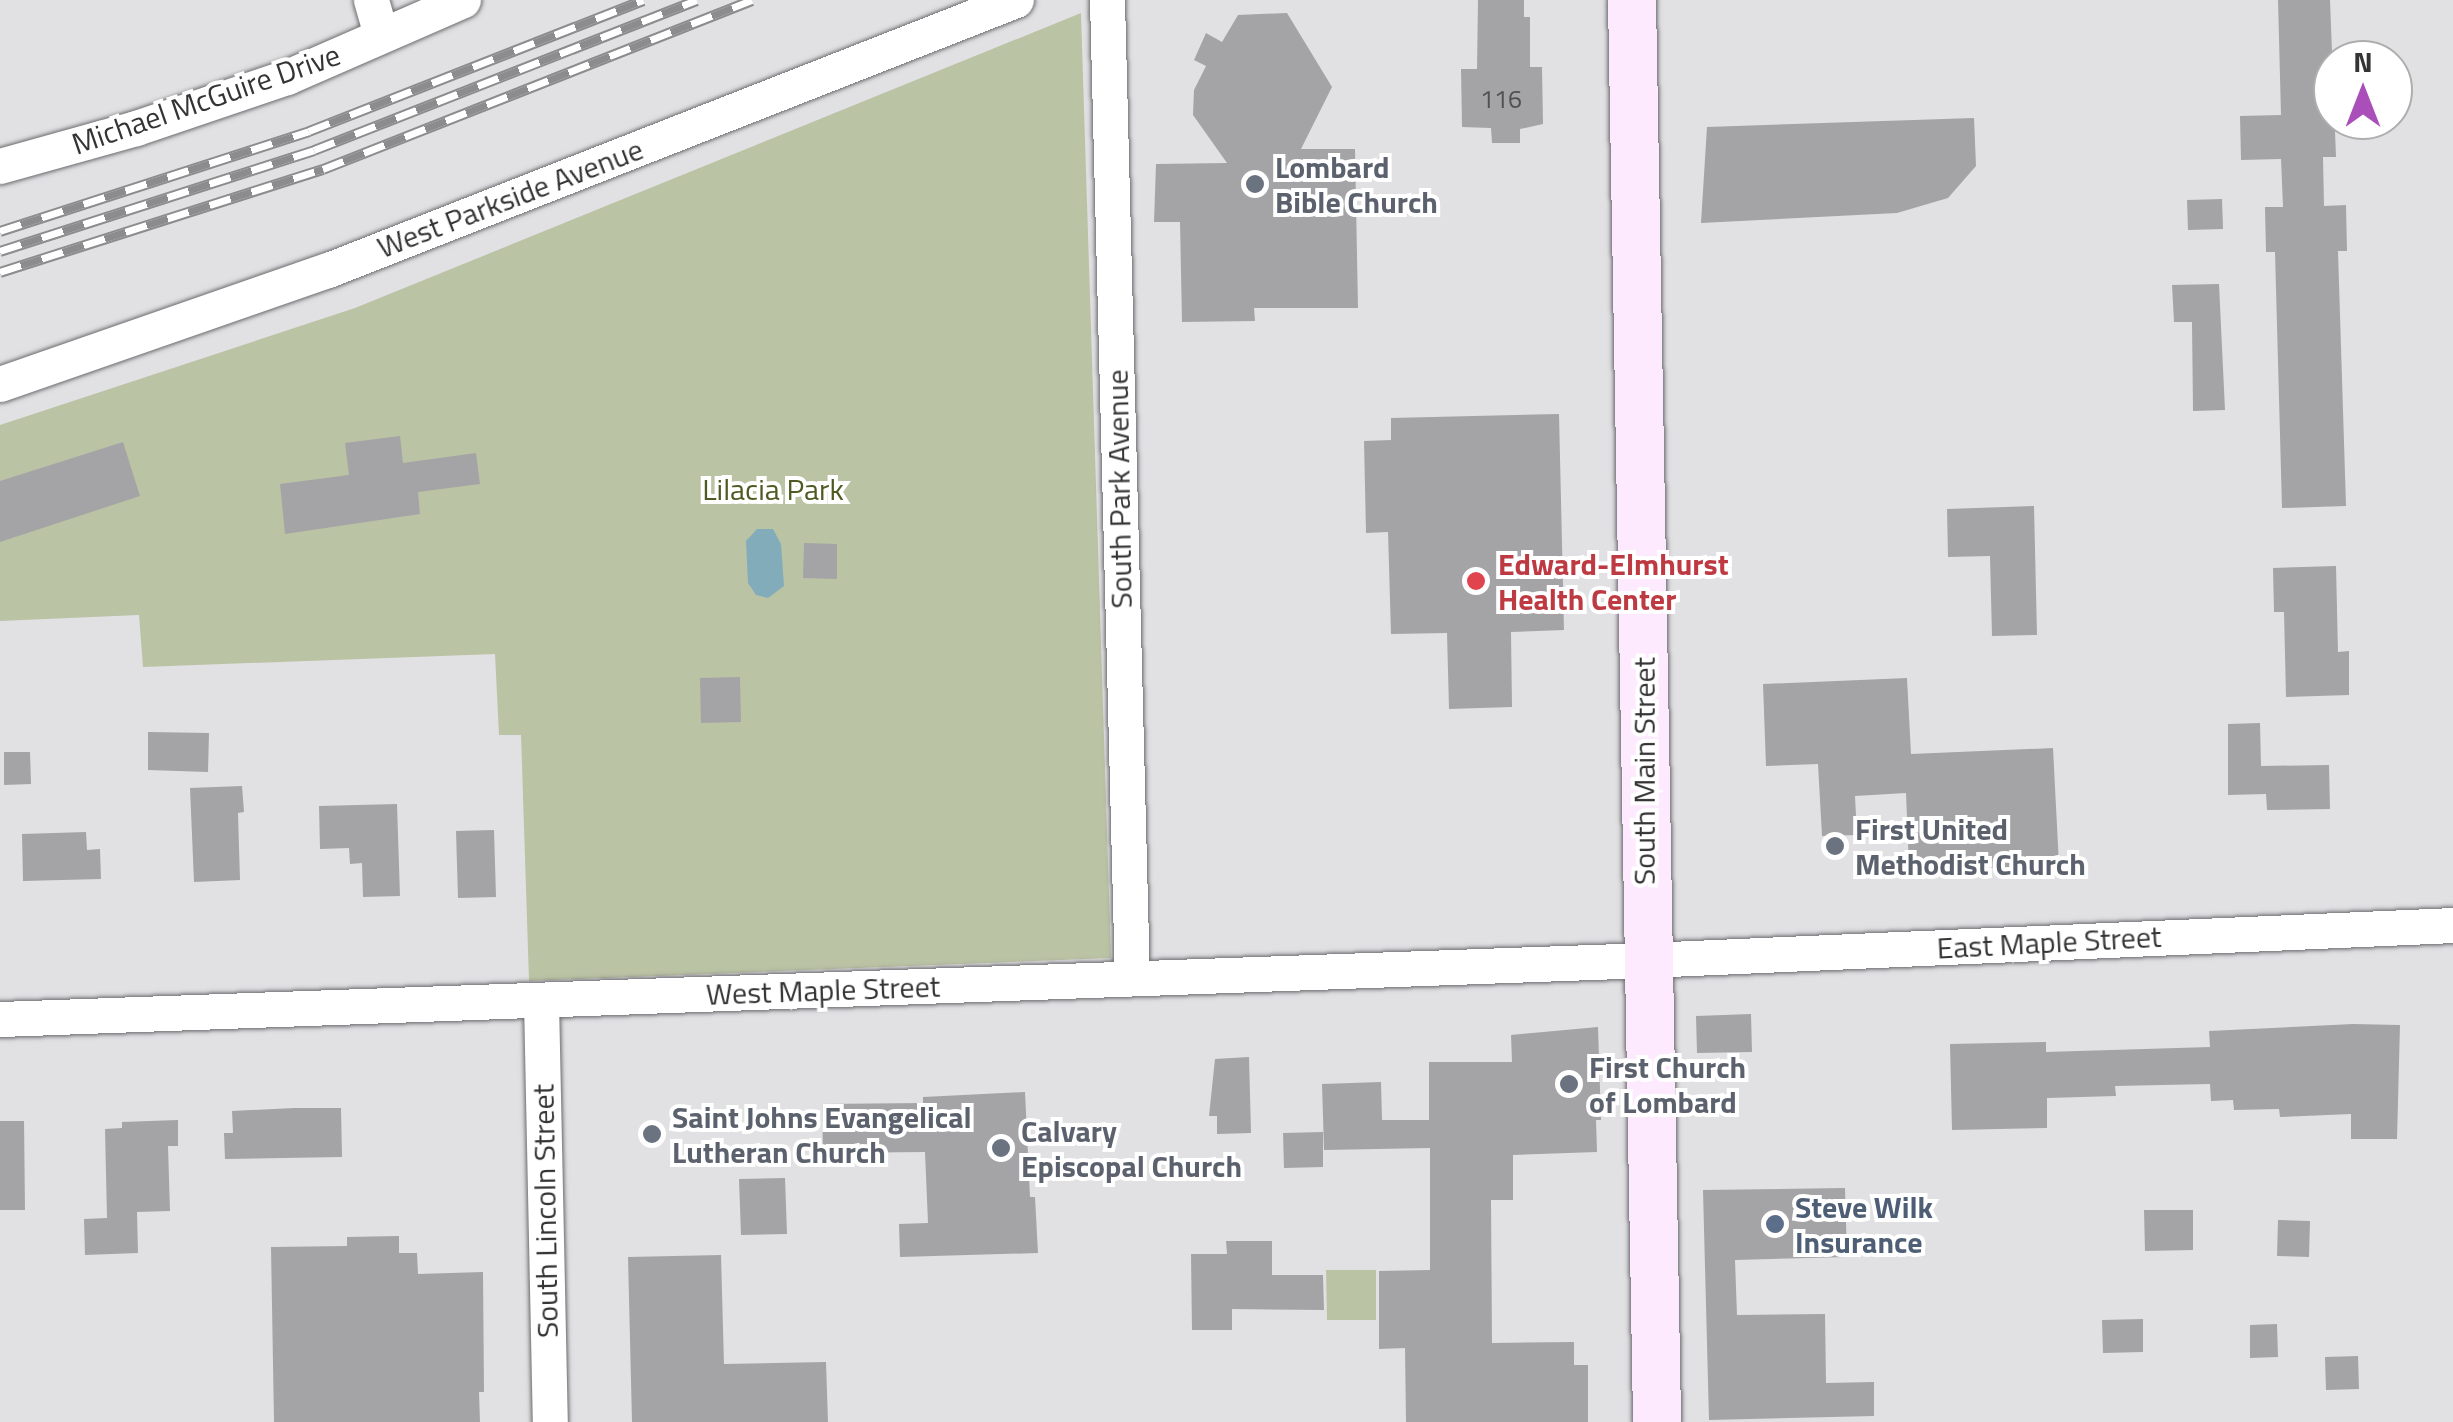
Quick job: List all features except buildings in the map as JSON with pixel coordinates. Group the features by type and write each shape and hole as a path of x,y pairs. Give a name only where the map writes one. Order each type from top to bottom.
{"main road":[{"name":"South Main Street","path":"1632,0 1657,1422"}],"street":[{"path":"371,0 381,34"},
{"name":"Michael McGuire Drive","path":"0,166 136,128 287,77 464,0"},
{"name":"West Parkside Avenue","path":"0,384 310,277 1016,0"},
{"name":"South Park Avenue","path":"1107,0 1132,978"},
{"name":"East Maple Street","path":"1646,960 2453,925"},
{"name":"West Maple Street","path":"0,1019 1646,960"},
{"name":"South Lincoln Street","path":"541,1000 550,1422"}],"green space":[{"name":"Lilacia Park","path":"1081,13 1111,958 529,981 521,735 499,735 495,654 143,667 139,615 0,621 0,425 355,308"},
{"path":"1326,1270 1376,1270 1376,1320 1327,1320"}],"water":[{"path":"757,529 773,529 781,544 784,586 768,598 756,595 748,583 746,541"}],"railway":[{"path":"0,231 309,131 643,0"},
{"path":"0,251 314,150 697,0"},
{"path":"0,272 323,169 752,0"}],"place":[{"name":"Lombard Bible Church","path":"1255,184"},
{"name":"Edward-Elmhurst Health Center","path":"1476,581"},
{"name":"First United Methodist Church","path":"1835,846"},
{"name":"First Church of Lombard","path":"1569,1084"},
{"name":"Saint Johns Evangelical Lutheran Church","path":"652,1134"},
{"name":"Calvary Episcopal Church","path":"1001,1148"},
{"name":"Steve Wilk Insurance","path":"1775,1224"}]}
